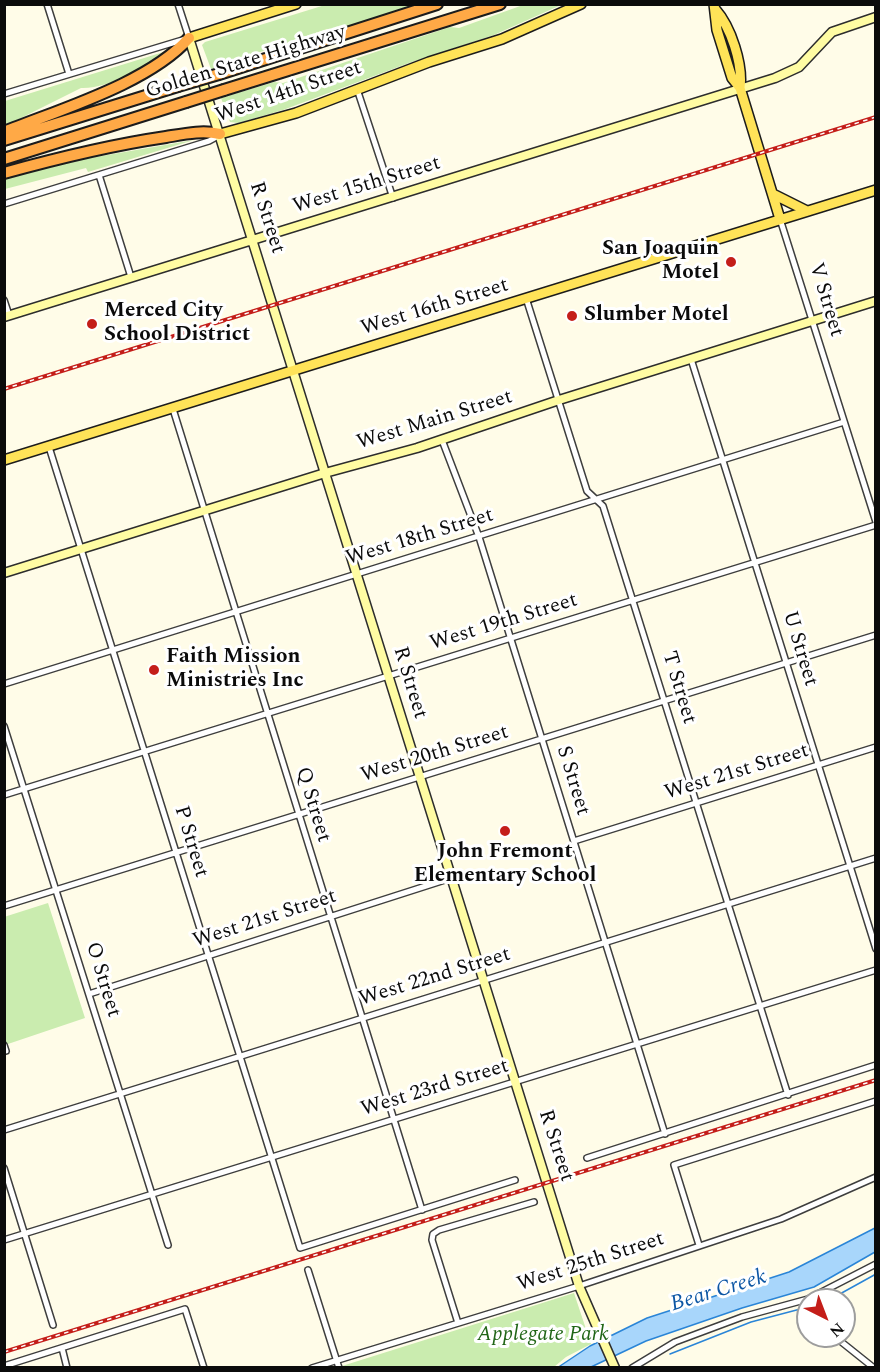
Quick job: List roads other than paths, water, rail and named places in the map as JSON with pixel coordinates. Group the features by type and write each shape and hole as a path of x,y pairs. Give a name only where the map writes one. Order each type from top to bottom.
{"highway":[{"name":"Golden State Highway","path":"4,140 437,4"},
{"name":"Golden State Highway","path":"4,159 500,4"},
{"path":"4,132 140,75 179,49 189,38"},
{"path":"4,173 65,156 139,141 207,131 220,134"}],"main road":[{"path":"189,38 296,4"},
{"name":"West 14th Street","path":"220,134 296,113 357,89 502,39 581,4"},
{"name":"V Street","path":"714,7 727,26 742,75 740,88 780,219"},
{"name":"West 16th Street","path":"4,460 876,190"},
{"path":"773,194 807,211"}],"street":[{"path":"47,4 69,74"},
{"name":"R Street","path":"178,4 254,239 579,1286 597,1331 615,1367"},
{"name":"West 15th Street","path":"7,316 393,198 788,73 805,61 832,33 876,17"},
{"path":"4,94 189,38"},
{"path":"357,89 393,198"},
{"name":"West 14th Street","path":"4,204 209,141 220,134"},
{"path":"99,175 131,277"},
{"name":"V Street","path":"780,219 876,524"},
{"name":"T Street","path":"526,298 587,491 603,506 788,1095"},
{"path":"4,300 7,316"},
{"name":"West Main Street","path":"4,573 326,473 442,440 559,400 876,301"},
{"name":"U Street","path":"691,359 876,949"},
{"name":"Q Street","path":"173,409 422,1210"},
{"name":"West 18th Street","path":"4,684 844,422"},
{"name":"S Street","path":"442,440 479,537 665,1134"},
{"name":"P Street","path":"49,447 300,1248 422,1210"},
{"name":"West 19th Street","path":"4,795 876,524"},
{"name":"West 20th Street","path":"4,906 876,635"},
{"name":"O Street","path":"4,726 168,1245"},
{"name":"West 21st Street","path":"574,841 876,747"},
{"name":"West 22nd Street","path":"4,1130 876,858"},
{"name":"West 21st Street","path":"89,994 451,878"},
{"name":"West 23rd Street","path":"4,1240 876,970"},
{"path":"587,1158 876,1065"},
{"path":"699,1245 674,1165 876,1101"},
{"path":"4,1168 53,1325"},
{"name":"West 25th Street","path":"312,1368 579,1286 802,1210 876,1177"},
{"path":"422,1210 515,1180"},
{"path":"458,1323 432,1240 433,1234 439,1230 534,1202"},
{"path":"831,1288 876,1264"},
{"path":"308,1270 339,1368"},
{"path":"632,1368 675,1342 742,1317 796,1303"},
{"path":"4,1366 185,1310 204,1368"},
{"path":"62,1348 68,1368"},
{"path":"849,1348 874,1368"}],"water":[{"path":"875,1228 875,1252 814,1287 796,1288 796,1292 646,1341 591,1367 557,1368 590,1346 647,1318 789,1272"}],"waterway":[{"path":"851,1288 876,1274"},
{"path":"670,1354 751,1322 796,1310"}],"railway":[{"path":"4,389 876,117"},
{"path":"4,1352 876,1080"}],"place":[{"name":"San Joaquin Motel","path":"731,262"},
{"name":"Slumber Motel","path":"572,316"},
{"name":"Merced City School District","path":"92,324"},
{"name":"Faith Mission Ministries Inc","path":"154,670"},
{"name":"John Fremont Elementary School","path":"505,831"}],"water label":[{"name":"Bear Creek","path":"719,1292"}],"park label":[{"name":"Applegate Park","path":"543,1336"}]}
